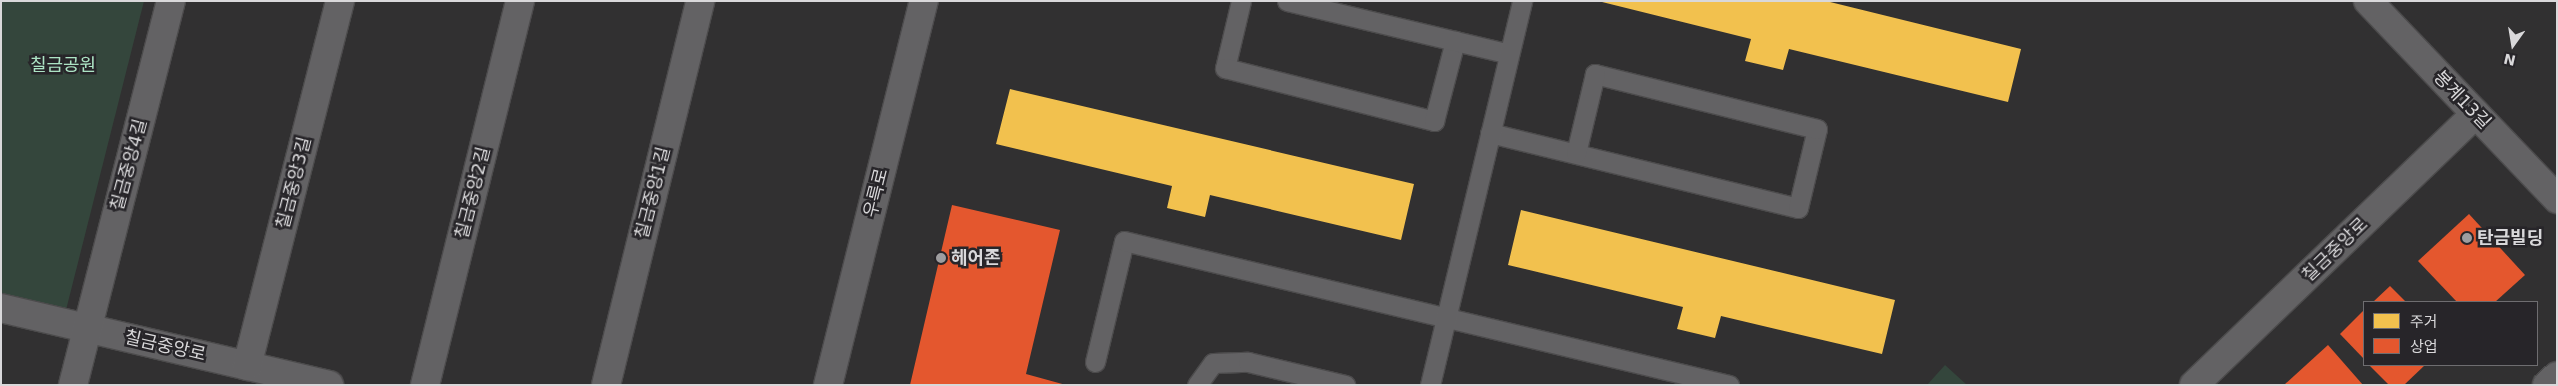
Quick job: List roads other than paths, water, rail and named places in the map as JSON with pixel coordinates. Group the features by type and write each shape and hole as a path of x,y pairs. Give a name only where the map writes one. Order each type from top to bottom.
{"street":[{"name":"칠금중앙4길","path":"73,385 171,1"},
{"name":"칠금중앙3길","path":"247,366 340,1"},
{"name":"칠금중앙2길","path":"425,385 520,1"},
{"name":"칠금중앙1길","path":"606,385 700,1"},
{"name":"우륵로","path":"828,385 924,1"},
{"name":"봉계13길","path":"2368,1 2557,199"},
{"name":"칠금중앙로","path":"2194,385 2476,114"},
{"name":"칠금중앙로","path":"1,308 329,385"},
{"path":"2547,385 2557,376"}],"lane":[{"path":"1241,1 1224,68 1434,121 1454,41"},
{"path":"1287,1 1509,54"},
{"path":"1430,385 1522,1"},
{"path":"1490,133 1798,208 1817,129 1595,74 1576,153"},
{"path":"1095,362 1124,241 1446,317 1685,380 1729,385"},
{"path":"1197,385 1213,363 1248,362 1346,385"}],"place":[{"name":"탄금빌딩","path":"2467,238"},
{"name":"헤어존","path":"941,258"}],"park label":[{"name":"칠금공원","path":"63,65"}]}
